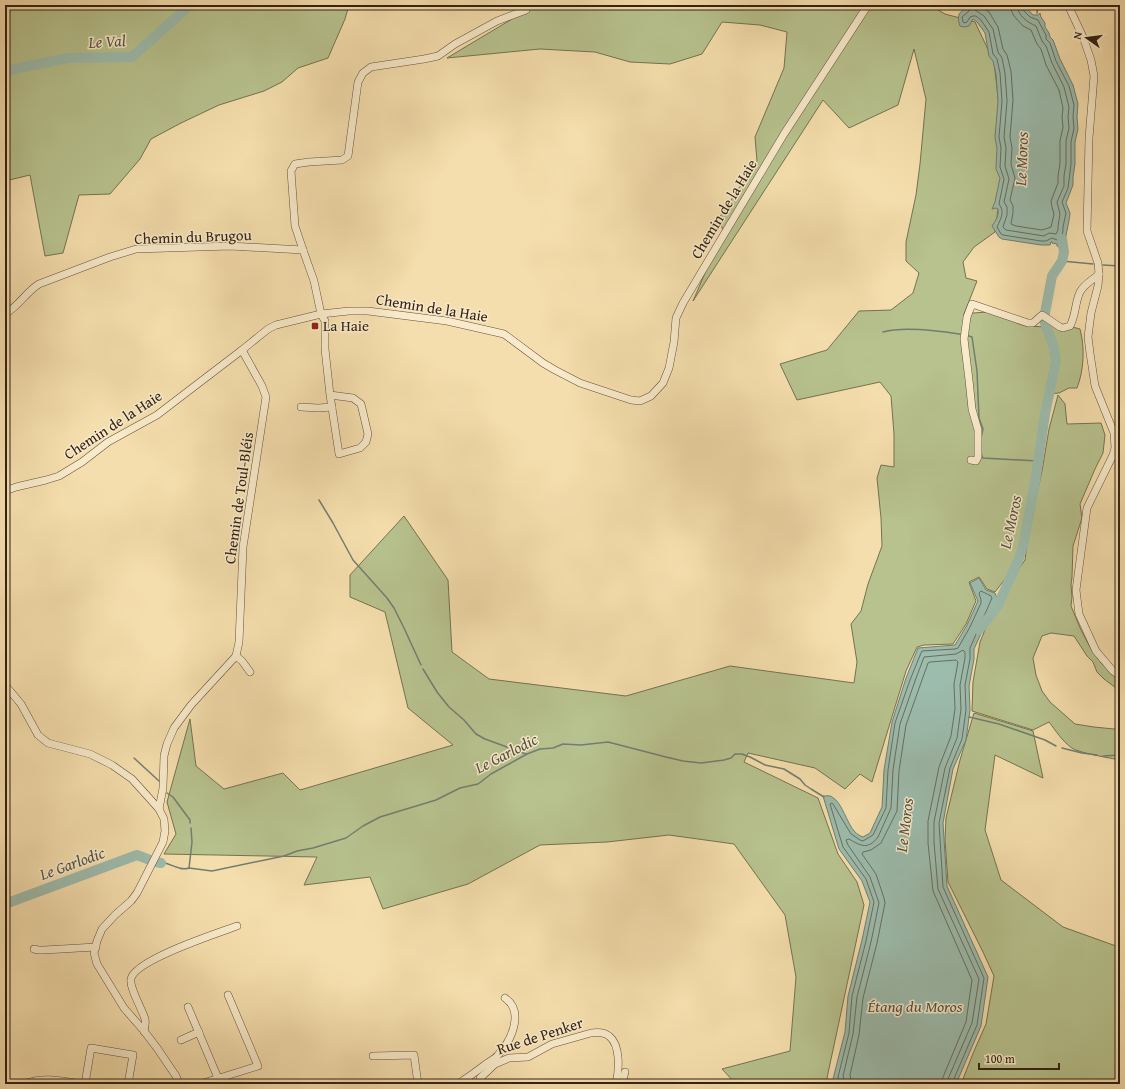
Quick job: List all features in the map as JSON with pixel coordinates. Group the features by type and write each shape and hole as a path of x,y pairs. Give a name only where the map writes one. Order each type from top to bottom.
{"street":[{"path":"330,395 353,398 361,404 368,434 366,442 360,448 339,454 330,395 325,349 325,321 321,314 314,281 295,226 292,171 295,164 342,160 348,156 358,82 363,73 371,67 438,56 455,44 497,21 526,10 525,6 519,5"},
{"name":"Chemin de la Haie","path":"5,491 16,486 59,476 82,462 108,442 157,415 268,329 276,325 321,314 341,311 368,311 446,321 504,334 543,363 580,383 631,400 640,401 651,396 663,383 669,368 674,342 676,318 683,303 784,134 868,5"},
{"path":"1068,5 1083,37 1091,60 1094,76 1089,138 1087,231 1098,263 1099,274 1088,337 1095,386 1112,425 1116,441 1115,448 1087,508 1076,590 1079,614 1096,651 1113,671 1120,676"},
{"name":"Chemin du Brugou","path":"5,314 16,306 29,291 39,284 136,249 230,246 303,250"},
{"path":"971,460 976,461 978,456 978,430 972,409 964,339 967,317 972,304 1028,323 1033,323 1044,317 1062,328 1070,326 1074,319 1077,300 1080,293 1084,287 1099,274"},
{"name":"Chemin de Toul-Bléis","path":"236,656 239,642 243,547 266,397 262,386 242,350"},
{"path":"301,407 332,407"},
{"path":"159,809 163,788 164,756 167,744 174,728 190,705 236,656 242,661 250,672"},
{"path":"5,685 21,704 38,735 48,743 90,754 112,765 132,779 159,809 164,819 165,831 163,842 137,893 102,930 94,953 97,964 124,1008 144,1031 176,1076 179,1084"},
{"path":"144,1031 145,1021 131,984 133,973 164,954 237,926"},
{"path":"34,949 44,950 96,947"},
{"path":"200,1084 258,1066 228,995"},
{"path":"458,1084 497,1056 504,1048 516,1022 511,1002 505,998"},
{"path":"188,1007 218,1078"},
{"path":"181,1040 199,1032"},
{"name":"Rue de Penker","path":"472,1074 480,1081 495,1064 509,1058 528,1057 552,1044 591,1032 597,1032 609,1036 616,1049 618,1069 616,1084"},
{"path":"85,1084 91,1048 132,1055 128,1084"},
{"path":"373,1056 414,1055 418,1084"},
{"path":"622,1084 625,1072"},
{"path":"24,1084 60,1080 80,1084"}],"green space":[{"path":"5,5 349,5 345,19 328,58 298,68 282,82 264,91 219,105 151,139 140,159 110,194 79,195 63,253 45,256 30,175 5,181"},
{"path":"519,5 930,5 945,14 975,22 994,62 1001,122 1002,178 995,232 974,247 963,262 966,278 977,281 964,314 964,322 973,313 987,312 1026,326 1047,327 1053,323 1080,329 1083,344 1083,359 1077,388 1069,388 1059,393 1047,394 1041,455 1029,494 1027,522 1019,561 995,592 987,589 979,577 969,582 976,601 966,624 953,644 924,645 917,647 906,671 872,782 860,774 845,789 815,768 748,753 744,762 818,798 838,854 857,882 864,905 827,1078 831,1084 736,1084 722,1069 790,1051 796,977 785,915 734,844 669,835 607,842 540,845 468,884 383,909 370,877 304,885 317,857 164,854 176,834 167,802 190,719 196,766 224,789 283,773 300,790 453,745 408,708 385,612 350,597 350,575 404,516 448,580 452,652 489,679 626,696 730,666 854,683 857,662 851,624 861,611 868,584 882,546 877,478 881,465 894,467 894,434 891,396 880,382 797,400 780,364 827,350 859,311 891,310 913,293 919,273 906,261 906,242 916,195 926,99 914,49 898,105 849,128 823,100 693,301 723,231 719,218 757,161 755,137 784,68 787,32 760,25 722,22 702,54 670,64 630,62 595,52 540,49 447,58 527,10"},
{"path":"1058,395 1065,404 1067,424 1101,423 1105,435 1103,453 1080,504 1082,518 1073,546 1071,606 1090,647 1102,664 1114,676 1120,679 1120,691 1097,672 1093,662 1087,656 1074,636 1051,633 1042,636 1033,658 1036,675 1042,691 1050,702 1075,724 1114,729 1120,726 1120,760 1072,748 1062,739 1049,722 1033,730 972,711 973,682 980,642 1004,590 1025,560 1029,529 1042,471 1049,429"},
{"path":"974,713 1033,731 1043,778 995,755 985,830 1001,880 1063,927 1116,946 1120,946 1120,1084 961,1084 986,1024 994,976 948,882 945,840 946,818 960,760"}],"water":[{"path":"966,5 1024,5 1033,15 1038,15 1040,13 1045,23 1045,27 1053,40 1060,59 1073,85 1078,104 1078,129 1075,142 1073,185 1066,203 1070,213 1065,252 1057,246 1057,244 1052,242 1050,245 1041,245 1002,239 992,226 998,214 998,209 992,209 1000,178 996,169 997,148 995,137 998,101 996,74 993,61 989,56 985,33 977,22 973,19 969,26 960,26 959,16 965,9"},
{"name":"Étang du Moros","path":"979,578 986,590 995,593 997,598 974,649 974,659 969,686 970,710 966,740 953,769 943,823 947,886 988,977 981,1026 956,1084 838,1084 833,1079 845,1032 848,996 870,902 862,881 839,849 823,796 830,796 839,803 852,828 860,836 863,837 870,833 882,807 884,770 892,722 906,678 918,648 955,645 967,625 978,601 970,583"}],"waterway":[{"name":"Le Val","path":"5,71 68,58 132,57 189,6 193,5"},
{"path":"1037,13 1038,5"},
{"name":"Le Moros","path":"979,630 997,607 1018,561 1023,546 1035,482 1045,414 1056,361 1053,345 1045,323 1045,313 1052,276 1062,261 1064,252 1062,239"},
{"path":"1062,261 1093,264"},
{"path":"1103,265 1120,266"},
{"path":"883,332 911,329 960,334"},
{"path":"969,336 972,337 977,371 979,418 983,429 981,438"},
{"path":"981,452 983,458 1038,461"},
{"path":"319,500 353,560 394,608 421,665"},
{"path":"423,669 437,692 449,707 464,720 476,734 485,739 526,754"},
{"path":"969,717 999,724 1045,740 1056,746"},
{"name":"Le Garlodic","path":"165,863 180,868 212,871 284,856 297,851 313,848 346,838 363,826 380,817 436,800 460,788 478,784 491,774 527,754 540,749 553,748 563,744 581,745 608,742 683,761 701,763 724,760 731,758 735,754 742,754 765,765 784,769 824,797"},
{"path":"1062,748 1097,755"},
{"path":"1103,756 1120,755"},
{"path":"134,758 159,781"},
{"path":"167,793 173,797 190,820 190,823"},
{"path":"189,868 192,842 191,828"},
{"name":"Le Garlodic","path":"5,904 137,855 150,860"},
{"name":"Le Garlodic","path":"156,862 161,863"}],"place":[{"name":"La Haie","path":"315,326"}]}
